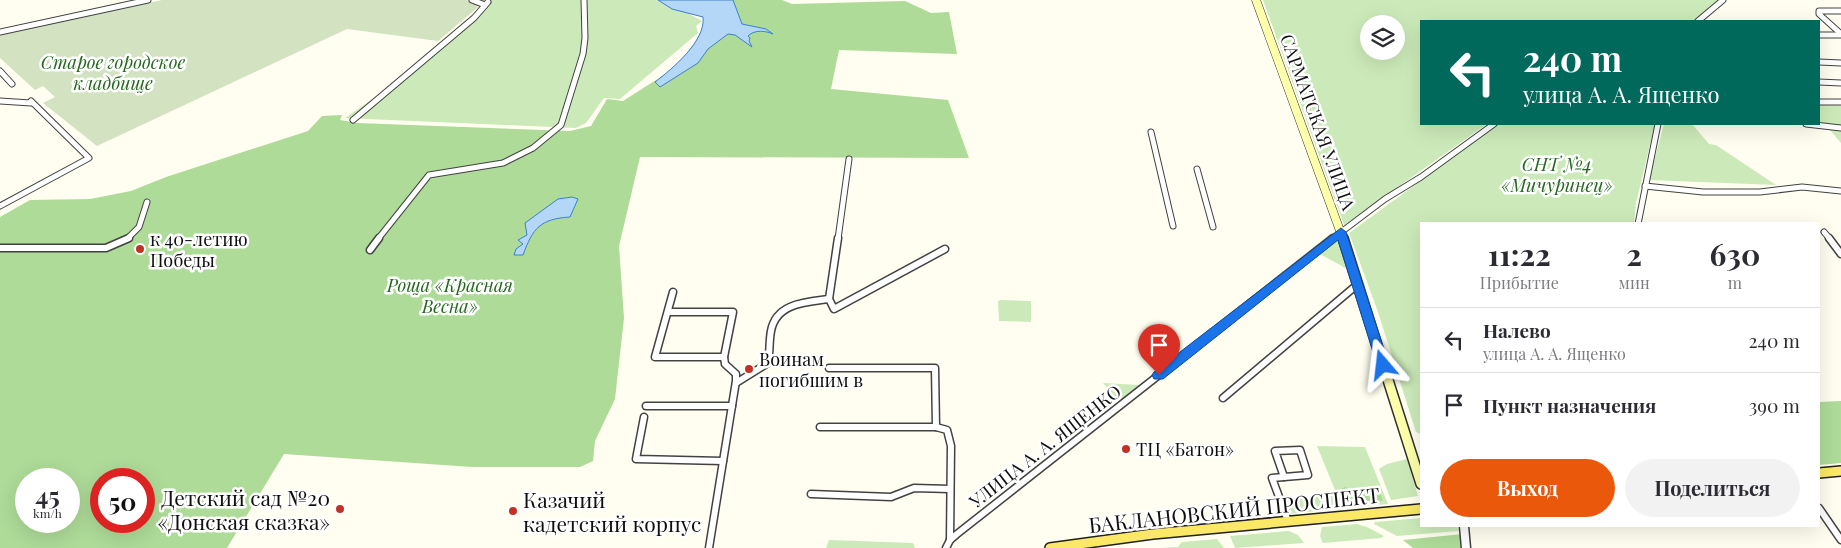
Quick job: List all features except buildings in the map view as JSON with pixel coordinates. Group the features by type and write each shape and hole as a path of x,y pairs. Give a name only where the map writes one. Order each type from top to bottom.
{"main road":[{"name":"САРМАТСКАЯ УЛИЦА","path":"1256,0 1341,232 1420,481"},
{"path":"1820,474 1841,471"},
{"path":"1820,478 1841,476"},
{"name":"БАКЛАНОВСКИЙ ПРОСПЕКТ","path":"1050,548 1288,521 1420,509"},
{"name":"БАКЛАНОВСКИЙ ПРОСПЕКТ","path":"1079,548 1130,539 1420,513"}],"street":[{"path":"0,32 148,0"},
{"path":"353,120 474,18 487,3 472,0"},
{"path":"370,250 429,175 503,163 532,148 561,126 583,54 585,38 584,0"},
{"path":"1699,20 1723,0"},
{"path":"1841,10 1819,11 1819,14 1841,35"},
{"path":"1820,35 1841,35"},
{"path":"1820,62 1841,63"},
{"path":"0,71 12,84"},
{"path":"1820,82 1841,83"},
{"path":"0,101 31,102 90,158 0,206"},
{"path":"1820,102 1841,102"},
{"name":"УЛИЦА А. А. ЯЩЕНКО","path":"950,540 1341,232 1385,199 1421,177 1493,125"},
{"path":"1638,222 1658,125"},
{"path":"1810,125 1822,128 1841,128"},
{"path":"1151,132 1173,226"},
{"path":"849,159 829,299 834,309 945,248"},
{"path":"1197,169 1213,227"},
{"path":"1645,186 1670,190 1721,192 1760,192 1802,188 1841,191"},
{"path":"0,248 106,248 117,246 137,232 145,213 147,202"},
{"path":"1824,232 1841,254"},
{"path":"1223,398 1358,284"},
{"path":"673,292 655,357 724,357"},
{"path":"736,383 768,363 772,344 771,329 780,311 796,303 829,299"},
{"path":"668,312 733,312 724,357 725,364 736,374 736,383 709,548"},
{"path":"829,368 935,368 936,427"},
{"path":"646,406 732,406"},
{"path":"644,417 636,459 723,461"},
{"path":"820,427 936,427 948,430 951,446 950,540 946,548"},
{"path":"1284,477 1275,451 1300,450 1308,476 1272,478 1288,521"},
{"path":"811,494 891,497 914,488 950,490"},
{"path":"1820,509 1841,540"},
{"path":"1464,527 1466,548"}],"green space":[{"name":"Старое городское кладбище","path":"162,0 466,0 479,3 477,8 438,41 347,29 97,146 43,103 55,97 43,86 35,90 0,58 0,35"},
{"path":"476,0 663,0 702,21 696,26 698,33 620,99 604,98 586,123 576,128 345,118 397,82 481,13 480,2"},
{"name":"Роща «Красная Весна»","path":"658,0 782,0 792,4 905,1 931,13 949,12 957,54 839,50 831,89 948,100 969,158 640,157 619,246 624,318 615,399 595,441 593,461 580,467 472,467 284,454 227,548 0,548 0,217 30,200 90,199 131,191 166,177 308,131 322,116 342,115 340,120 358,123 570,131 591,126 607,99 623,101 667,73 682,60 704,26 703,17 672,9"},
{"path":"1263,0 1722,0 1695,20 1420,20 1420,125 1486,125 1344,225"},
{"path":"1820,103 1841,104 1841,143 1830,130 1810,125 1820,125"},
{"name":"СНТ №4 «Мичуринец»","path":"1498,125 1655,125 1636,203 1634,222 1420,222 1420,434 1416,432 1378,312 1349,233"},
{"path":"1664,125 1693,125 1709,144 1716,145 1776,185 1649,180"},
{"path":"1333,240 1340,241 1351,271 1318,253"},
{"path":"998,301 1031,301 1031,322 999,321"},
{"path":"1103,383 1139,385 1120,402"},
{"path":"1841,401 1841,463 1820,465 1820,402"},
{"path":"1317,446 1365,447 1388,504 1287,514 1282,499 1337,495"},
{"path":"1407,459 1418,496 1391,500 1379,469 1387,464"},
{"path":"1346,487 1350,490 1381,494 1383,501 1341,503 1342,488"},
{"path":"1420,518 1420,527 1457,527 1459,531 1397,536 1374,524 1375,522"},
{"path":"1357,524 1384,536 1381,538 1323,543 1320,536 1322,527"},
{"path":"1289,531 1298,535 1304,543 1235,548 1230,536"},
{"path":"1463,534 1463,548 1413,548 1403,540"},
{"path":"1217,539 1224,548 1160,548 1178,547 1182,542"},
{"path":"829,540 913,543 915,548 826,548"}],"water":[{"path":"658,0 733,0 742,24 766,29 773,34 760,31 754,32 748,36 752,47 735,35 728,34 708,49 698,63 660,87 655,82 670,70 694,45 702,26 703,17 672,9"},
{"path":"572,197 578,199 570,217 551,220 539,227 530,238 523,255 514,255 516,249 523,244 518,240 527,235 525,223 558,199"}],"place":[{"name":"к 40-летию Победы","path":"140,249"},
{"name":"Воинам погибшим в","path":"749,369"},
{"name":"ТЦ «Батон»","path":"1126,449"},
{"name":"Детский сад №20 «Донская сказка»","path":"340,509"},
{"name":"Казачий кадетский корпус","path":"513,511"}],"route":[{"path":"1159,375 1341,232 1383,365"}]}
